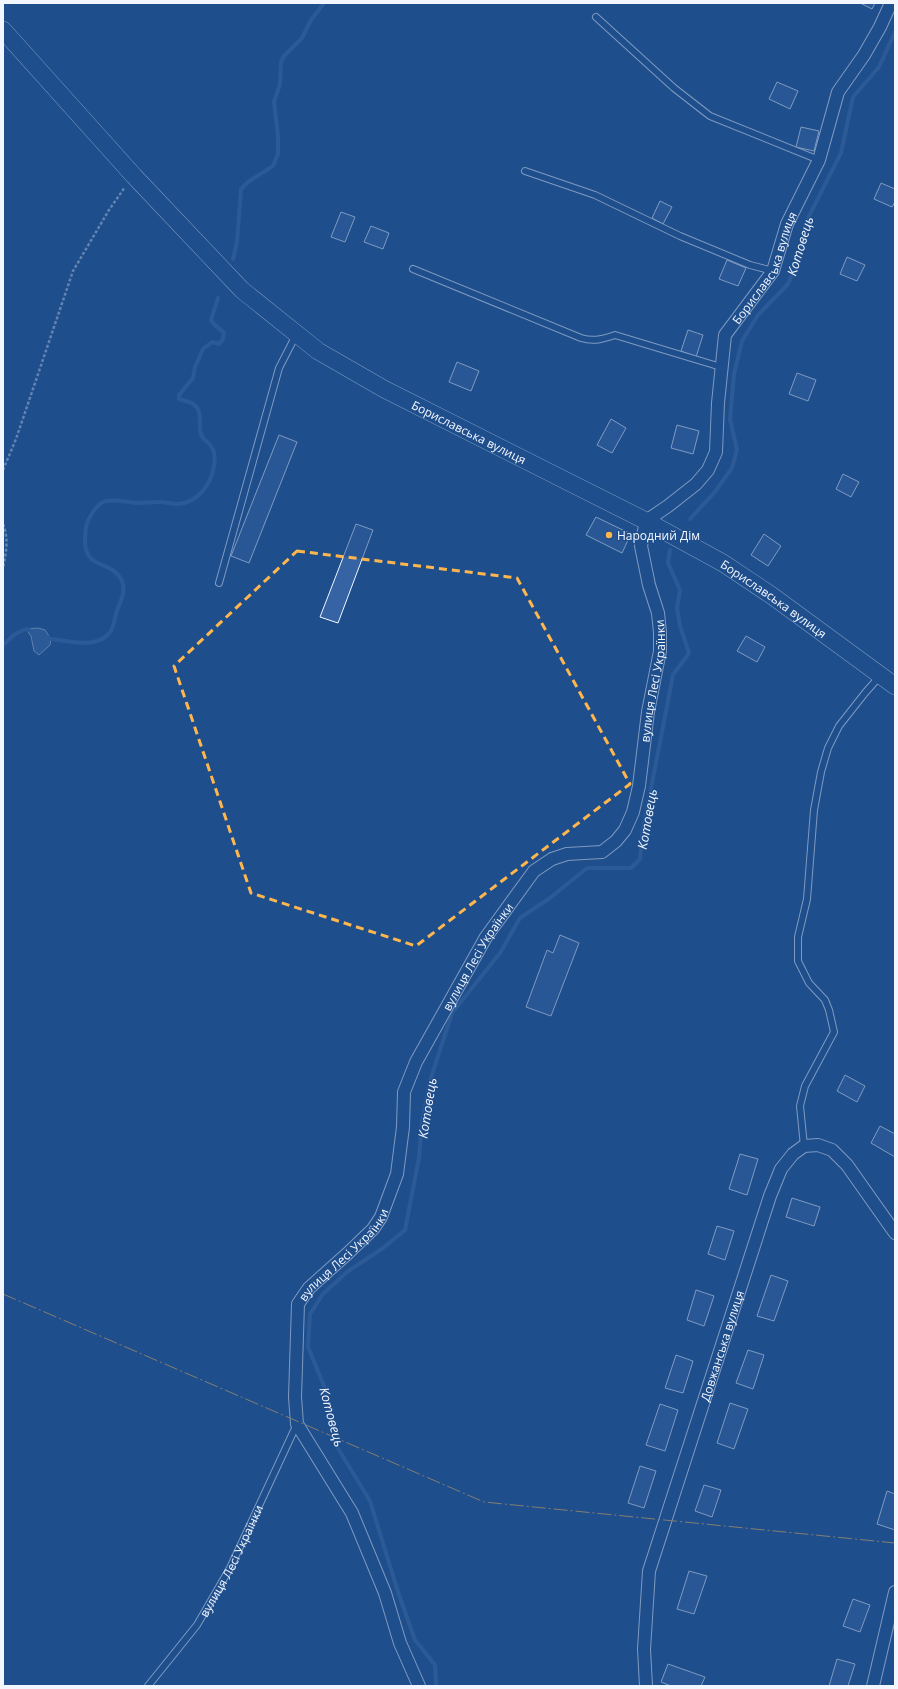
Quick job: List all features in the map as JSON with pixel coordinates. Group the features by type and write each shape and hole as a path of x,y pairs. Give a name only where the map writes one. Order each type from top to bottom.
{"main road":[{"name":"Бориславська вулиця","path":"3,30 134,176 242,290 318,351 384,389 646,521 723,563 895,686"}],"street":[{"name":"Бориславська вулиця","path":"646,521 696,484 708,470 716,452 724,335 773,271 787,224 819,160 838,92 864,55 880,27 891,3"},
{"name":"вулиця Лесі Українки","path":"419,1686 400,1643 385,1593 352,1513 297,1424 296,1397 298,1304 309,1288 358,1244 373,1229 381,1217 397,1174 403,1127 404,1092 416,1062 486,937 534,871 552,859 567,854 602,852 616,841 625,830 633,812 639,786 648,712 660,651 658,613 649,585 641,546 646,521"},
{"path":"804,1146 818,1145 832,1150 847,1165 895,1233"},
{"name":"Довжанська вулиця","path":"646,1686 644,1649 649,1571 770,1196 781,1169 793,1154 804,1146"},
{"path":"873,1686 895,1592"}],"lane":[{"path":"596,17 674,88 710,116 819,160"},
{"path":"524,171 595,195 680,236 750,265 773,271"},
{"path":"413,269 581,338 601,340 615,335 721,367"},
{"path":"219,583 279,368 297,335"},
{"path":"804,1146 800,1106 805,1086 834,1032 825,1000 809,983 798,961 798,937 807,899 814,810 821,772 828,748 839,726 865,693 881,676"},
{"name":"вулиця Лесі Українки","path":"148,1686 197,1625 230,1568 297,1424"}],"path":[{"path":"3,470 16,439 73,271 110,210 134,176"},
{"path":"3,524 6,531 7,550 3,568"}],"highlighted area":[{"path":"297,551 517,578 630,784 416,946 251,893 174,666"}],"water":[{"path":"38,628 45,630 51,639 50,645 39,655 34,651 31,636 26,629"}],"building":[{"path":"860,3 875,3 872,9"},
{"path":"777,82 798,91 790,109 769,99"},
{"path":"801,127 819,131 814,151 796,147"},
{"path":"881,183 895,189 895,202 892,207 874,199"},
{"path":"660,201 672,207 663,224 652,218"},
{"path":"341,212 355,217 345,242 331,237"},
{"path":"371,226 389,233 383,249 364,242"},
{"path":"847,257 865,265 857,281 840,274"},
{"path":"727,260 746,268 738,286 719,279"},
{"path":"688,330 703,335 696,357 681,351"},
{"path":"457,362 479,371 471,391 449,382"},
{"path":"797,373 816,380 808,401 789,394"},
{"path":"611,419 626,428 612,453 597,445"},
{"path":"677,425 699,431 693,454 671,448"},
{"path":"279,435 297,442 249,563 231,556"},
{"path":"843,474 859,482 851,497 836,489"},
{"name":"Народний Дім","path":"596,517 631,534 622,553 586,535"},
{"path":"356,524 373,530 338,623 320,617"},
{"path":"764,534 781,546 768,566 751,555"},
{"path":"746,636 765,647 757,662 737,651"},
{"path":"560,935 579,943 551,1016 526,1007 547,950 553,953"},
{"path":"845,1075 865,1086 857,1102 837,1091"},
{"path":"880,1126 895,1134 895,1157 871,1143"},
{"path":"740,1154 758,1159 747,1195 729,1189"},
{"path":"792,1198 820,1207 814,1226 786,1217"},
{"path":"717,1226 734,1231 725,1260 708,1254"},
{"path":"771,1275 788,1281 774,1321 757,1316"},
{"path":"696,1290 714,1296 704,1326 687,1320"},
{"path":"748,1350 764,1355 753,1389 736,1383"},
{"path":"676,1355 693,1361 683,1393 665,1388"},
{"path":"730,1403 748,1409 734,1449 717,1443"},
{"path":"660,1404 678,1410 665,1451 646,1445"},
{"path":"640,1466 656,1471 644,1508 628,1503"},
{"path":"704,1485 721,1490 712,1517 695,1511"},
{"path":"887,1491 895,1494 895,1530 877,1524"},
{"path":"689,1571 707,1576 694,1614 677,1609"},
{"path":"853,1599 870,1605 860,1632 843,1626"},
{"path":"837,1659 855,1664 848,1686 829,1686"},
{"path":"668,1664 705,1677 701,1686 671,1686 661,1682"}],"waterway":[{"path":"233,259 237,242 241,189 248,182 273,166 278,154 278,136 274,102 280,84 281,62 284,56 302,38 311,20 324,3"},
{"name":"Котовець","path":"690,519 714,493 732,468 737,450 730,419 734,374 742,341 758,315 788,284 798,262 806,222 841,153 853,97 879,67 895,32"},
{"path":"47,637 51,639 83,643 99,641 112,629 122,596 122,581 112,570 94,561 89,556 86,549 85,539 87,523 93,511 99,505 103,502 113,500 136,503 185,503 198,496 207,485 213,472 215,458 213,449 202,437 200,432 200,417 197,408 190,402 179,399 179,395 193,378 195,367 203,349 212,342 219,344 223,339 224,333 211,320 218,298"},
{"name":"Котовець","path":"436,1686 435,1665 415,1640 398,1592 370,1501 336,1445 324,1386 308,1347 310,1314 323,1294 347,1272 383,1248 405,1230 419,1158 422,1122 430,1081 452,1013 500,953 520,918 550,898 587,868 631,868 640,859 642,835 673,675 689,653 680,626 677,608 680,590 668,563 670,550"},
{"path":"3,645 15,634 26,629 29,630"}],"power":[{"path":"3,1294 484,1502 895,1543"}],"place":[{"name":"Народний Дім","path":"609,535"}]}
